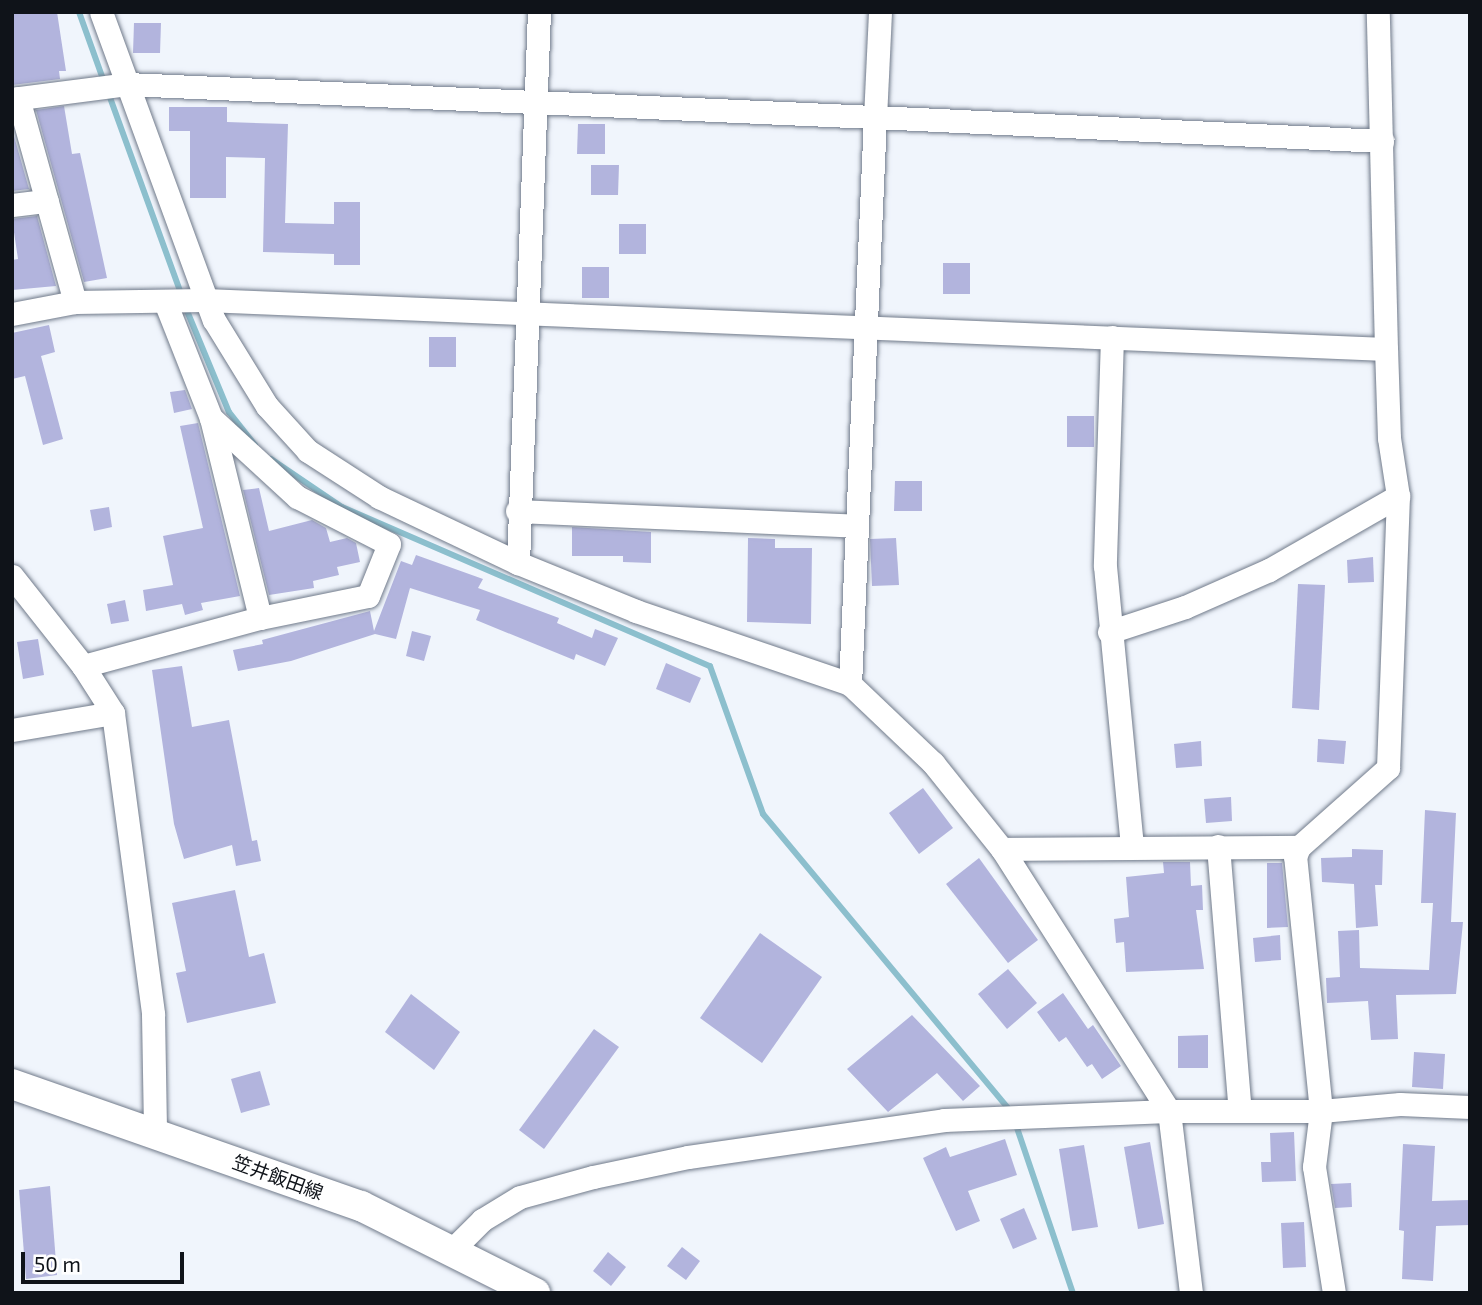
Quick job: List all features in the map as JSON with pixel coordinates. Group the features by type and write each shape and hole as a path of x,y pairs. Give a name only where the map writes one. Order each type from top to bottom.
{"main road":[{"name":"笠井飯田線","path":"12,1084 361,1206 453,1249 535,1293"}],"street":[{"path":"101,12 124,84 202,300 240,368 308,451 379,497 518,563 636,611 850,684 933,762 1002,849 1169,1111 1191,1293"},
{"path":"518,563 517,511 524,311 539,12"},
{"path":"850,684 880,12"},
{"path":"1334,1293 1314,1167 1321,1111 1295,857 1299,847 1388,768 1398,496 1389,438 1378,12"},
{"path":"75,302 15,99 124,84 1382,141"},
{"path":"12,205 47,201"},
{"path":"12,314 75,302 202,300 524,311 1386,349"},
{"path":"167,302 211,418 260,618"},
{"path":"1112,337 1105,566 1108,632 1132,845"},
{"path":"83,666 260,618 368,596 389,544 297,497 211,418"},
{"path":"1108,632 1185,607 1269,570 1398,496"},
{"path":"517,511 857,526"},
{"path":"12,576 83,666 113,713 153,1014 155,1132"},
{"path":"12,730 113,713"},
{"path":"1002,849 1132,845 1299,847"},
{"path":"1218,846 1240,1111"},
{"path":"453,1249 481,1220 520,1197 593,1177 688,1157 944,1121 1169,1111 1321,1111 1400,1104 1470,1107"}],"building":[{"path":"12,12 57,12 66,71 59,71 60,79 12,85"},
{"path":"134,23 161,23 160,53 133,53"},
{"path":"64,106 72,154 80,153 107,278 84,282 36,110"},
{"path":"169,107 227,107 227,122 288,124 285,223 334,224 334,202 360,202 360,265 334,265 334,254 263,252 265,158 226,157 226,198 190,198 190,131 169,131"},
{"path":"578,124 605,124 605,154 577,154"},
{"path":"12,129 29,189 12,191"},
{"path":"591,165 619,165 618,195 591,195"},
{"path":"37,216 56,286 12,290 12,260 18,259 12,219"},
{"path":"619,224 646,224 646,254 619,254"},
{"path":"943,263 970,263 970,294 943,294"},
{"path":"582,267 609,267 609,298 582,298"},
{"path":"49,325 55,352 41,356 63,439 43,445 25,376 12,379 12,333"},
{"path":"429,337 456,337 456,367 429,367"},
{"path":"185,390 192,409 174,413 170,392"},
{"path":"1067,416 1094,416 1094,447 1067,447"},
{"path":"198,423 240,596 201,603 203,610 185,615 182,604 146,611 143,590 173,585 163,536 203,528 180,426"},
{"path":"895,481 922,481 922,511 894,511"},
{"path":"259,488 269,531 312,520 326,528 330,542 347,538 356,543 360,562 337,567 339,575 313,581 314,588 269,595 243,490"},
{"path":"109,507 112,527 94,531 90,510"},
{"path":"572,527 651,532 651,563 623,562 623,556 572,556"},
{"path":"748,538 775,539 775,548 812,548 811,624 747,622"},
{"path":"896,538 899,585 872,586 870,539"},
{"path":"416,555 483,579 478,588 559,618 557,623 592,638 595,629 618,638 605,666 576,654 574,660 476,620 480,610 410,588 396,639 375,634 291,661 238,671 233,650 263,644 262,640 370,611 374,631 401,561 412,565"},
{"path":"1373,557 1374,582 1348,583 1347,560"},
{"path":"1298,584 1325,585 1319,710 1292,708"},
{"path":"125,600 129,621 111,624 107,604"},
{"path":"412,631 431,636 424,661 406,656"},
{"path":"38,639 44,675 23,679 17,642"},
{"path":"666,663 701,678 690,703 656,689"},
{"path":"182,666 192,727 229,720 252,841 257,840 261,861 236,866 232,845 184,859 174,824 152,670"},
{"path":"1318,739 1346,741 1344,764 1317,762"},
{"path":"1201,741 1202,766 1176,768 1174,744"},
{"path":"923,788 953,828 919,854 889,813"},
{"path":"1231,797 1232,821 1206,823 1204,799"},
{"path":"1425,810 1456,813 1451,922 1463,922 1456,994 1396,995 1398,1039 1371,1040 1368,1001 1327,1003 1326,978 1340,977 1338,931 1359,930 1360,968 1429,970 1433,903 1421,903"},
{"path":"1352,849 1383,850 1382,885 1375,885 1378,926 1356,928 1354,884 1322,882 1321,858 1352,857"},
{"path":"979,858 1038,940 1008,963 946,884"},
{"path":"1163,862 1190,862 1191,886 1202,885 1203,910 1196,910 1204,969 1126,972 1124,942 1116,943 1114,919 1129,917 1126,877 1164,873"},
{"path":"1267,863 1282,863 1288,927 1267,928"},
{"path":"235,890 249,957 264,953 276,1003 187,1023 176,973 186,971 172,903"},
{"path":"760,933 822,977 762,1063 700,1018"},
{"path":"1280,935 1281,960 1255,962 1253,938"},
{"path":"1008,969 1037,1003 1007,1029 978,994"},
{"path":"1063,993 1088,1029 1093,1025 1121,1066 1102,1079 1092,1064 1087,1067 1066,1037 1059,1042 1037,1012"},
{"path":"411,994 460,1032 434,1070 385,1032"},
{"path":"912,1015 980,1086 963,1101 937,1073 888,1112 847,1069"},
{"path":"594,1029 619,1047 544,1149 519,1130"},
{"path":"1208,1035 1208,1068 1178,1068 1178,1036"},
{"path":"1414,1052 1445,1054 1443,1089 1412,1087"},
{"path":"260,1071 270,1105 241,1113 231,1079"},
{"path":"1294,1132 1296,1181 1262,1182 1261,1162 1271,1162 1270,1133"},
{"path":"1005,1139 1017,1175 968,1191 980,1221 956,1231 923,1158 946,1147 950,1157"},
{"path":"1150,1142 1164,1224 1138,1229 1124,1147"},
{"path":"1403,1144 1435,1146 1432,1201 1470,1200 1470,1225 1436,1226 1433,1281 1402,1279 1404,1231 1399,1230"},
{"path":"1084,1145 1098,1227 1072,1231 1059,1149"},
{"path":"1351,1183 1352,1207 1335,1208 1331,1184"},
{"path":"50,1186 57,1275 26,1279 19,1190"},
{"path":"1024,1208 1037,1239 1013,1249 1000,1219"},
{"path":"1304,1222 1306,1267 1283,1268 1281,1223"},
{"path":"682,1247 700,1261 686,1280 667,1266"},
{"path":"608,1252 626,1267 611,1286 593,1271"}],"waterway":[{"path":"79,12 104,82"},
{"path":"108,92 182,296"},
{"path":"185,306 229,412 255,445"},
{"path":"271,459 342,507 710,666 763,814 1011,1112"},
{"path":"1015,1122 1073,1293"}]}
